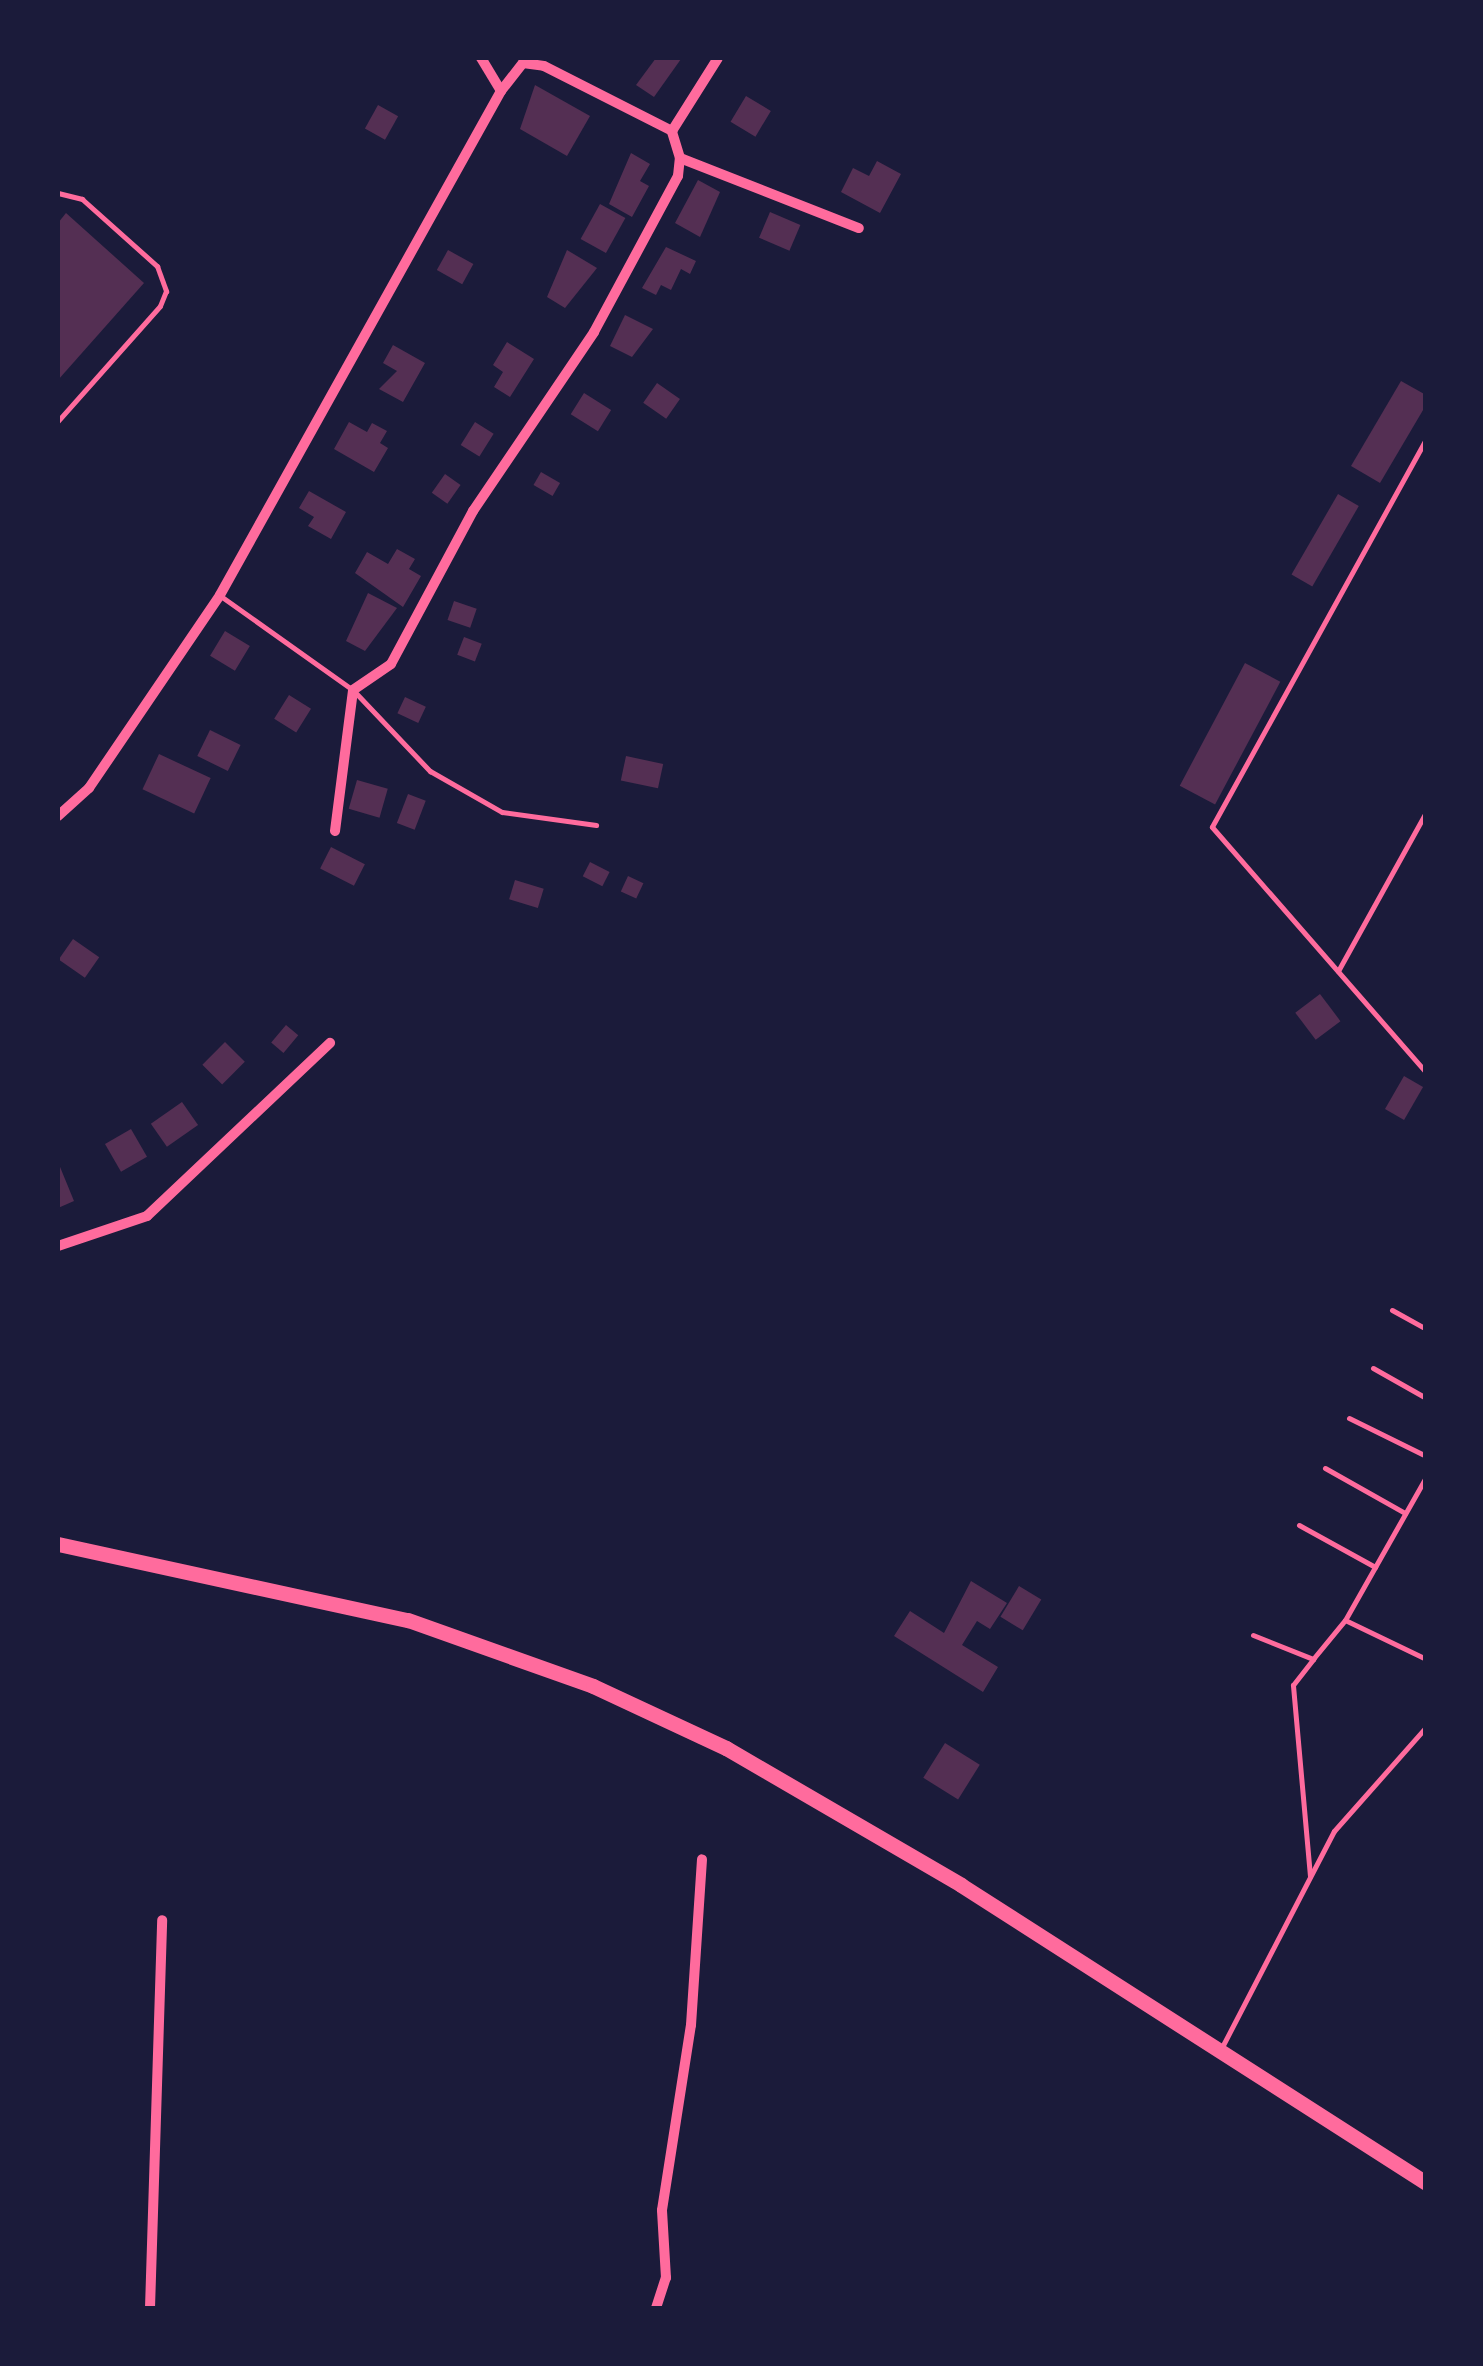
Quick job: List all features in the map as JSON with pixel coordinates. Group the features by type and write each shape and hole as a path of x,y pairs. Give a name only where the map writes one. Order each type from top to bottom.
{"main road":[{"path":"58,1544 408,1620 593,1686 726,1748 928,1865 1426,2183"}],"street":[{"path":"481,58 501,90"},
{"path":"672,131 718,58"},
{"path":"58,816 88,788 220,595 501,90 524,63 544,66 672,131 680,158 678,176 594,332 473,511 390,664 352,690 335,831"},
{"path":"680,158 859,228"},
{"path":"58,1246 147,1216 330,1043"},
{"path":"656,2308 666,2278 662,2210 691,2025 702,1860"},
{"path":"150,2308 162,1920"}],"lane":[{"path":"58,193 82,199 157,266 166,291 58,421"},
{"path":"1426,439 1212,827 1426,1072"},
{"path":"220,595 352,690 430,771 502,812 596,825"},
{"path":"1338,971 1426,812"},
{"path":"1392,1310 1426,1330"},
{"path":"1373,1368 1426,1398"},
{"path":"1348,1418 1426,1456"},
{"path":"1325,1468 1405,1513"},
{"path":"1310,1880 1293,1685 1346,1620 1426,1477"},
{"path":"1299,1524 1375,1567"},
{"path":"1346,1620 1426,1659"},
{"path":"1253,1635 1313,1659"},
{"path":"1220,2050 1334,1831 1426,1727"}],"building":[{"path":"656,58 681,59 654,97 636,85"},
{"path":"535,85 590,116 567,156 520,129"},
{"path":"746,96 771,111 755,137 731,122"},
{"path":"378,105 398,116 385,140 365,129"},
{"path":"631,153 650,164 640,181 649,186 632,217 609,204"},
{"path":"877,161 901,174 880,213 841,192 853,168 869,176"},
{"path":"698,180 720,192 700,237 675,223"},
{"path":"600,204 625,218 606,253 581,239"},
{"path":"770,212 800,225 789,251 759,238"},
{"path":"66,213 144,283 58,380 58,223"},
{"path":"666,247 696,261 690,274 681,269 671,290 661,285 656,295 642,288"},
{"path":"448,250 473,264 462,284 437,270"},
{"path":"567,250 597,268 565,308 547,297"},
{"path":"625,315 653,329 632,357 610,346"},
{"path":"507,342 534,359 510,397 494,387 503,372 493,365"},
{"path":"393,345 425,363 403,402 379,389 397,371 383,363"},
{"path":"1401,381 1426,395 1426,405 1380,483 1351,466"},
{"path":"657,383 680,399 666,419 643,403"},
{"path":"584,393 611,410 598,431 571,414"},
{"path":"349,422 367,432 372,423 387,431 380,443 388,448 374,472 334,449"},
{"path":"475,422 494,434 479,457 461,445"},
{"path":"541,472 560,483 553,496 534,485"},
{"path":"445,474 461,485 447,504 432,493"},
{"path":"309,491 346,512 331,539 308,526 314,517 299,508"},
{"path":"1338,494 1359,506 1312,587 1292,575"},
{"path":"397,549 415,559 409,569 421,576 403,607 355,573 367,552 388,564"},
{"path":"368,593 397,608 365,651 346,641"},
{"path":"454,601 477,609 470,628 447,620"},
{"path":"225,631 250,646 235,671 210,656"},
{"path":"464,637 482,644 475,662 457,655"},
{"path":"1245,663 1280,682 1215,805 1180,786"},
{"path":"289,695 311,709 296,733 274,719"},
{"path":"405,697 426,707 418,723 397,713"},
{"path":"210,730 241,745 228,771 197,756"},
{"path":"159,754 211,778 194,813 143,789"},
{"path":"626,756 663,764 658,788 621,780"},
{"path":"357,780 388,789 379,818 349,809"},
{"path":"408,794 426,801 415,830 397,823"},
{"path":"331,847 365,864 354,886 320,868"},
{"path":"590,862 610,872 602,886 583,876"},
{"path":"628,876 643,883 636,899 621,891"},
{"path":"515,880 544,889 538,908 509,899"},
{"path":"73,939 99,957 85,978 59,959"},
{"path":"1320,994 1340,1021 1316,1040 1295,1013"},
{"path":"286,1025 298,1035 283,1053 271,1043"},
{"path":"225,1042 245,1062 222,1084 202,1065"},
{"path":"1404,1076 1423,1087 1404,1120 1385,1109"},
{"path":"182,1102 198,1125 167,1147 151,1124"},
{"path":"131,1129 147,1157 121,1172 105,1144"},
{"path":"58,1162 74,1201 58,1208"},
{"path":"971,1581 1007,1603 990,1629 977,1621 962,1645 998,1667 983,1692 894,1636 910,1611 944,1633"},
{"path":"1019,1586 1041,1599 1023,1630 1000,1617"},
{"path":"945,1743 980,1765 958,1799 923,1778"}]}
